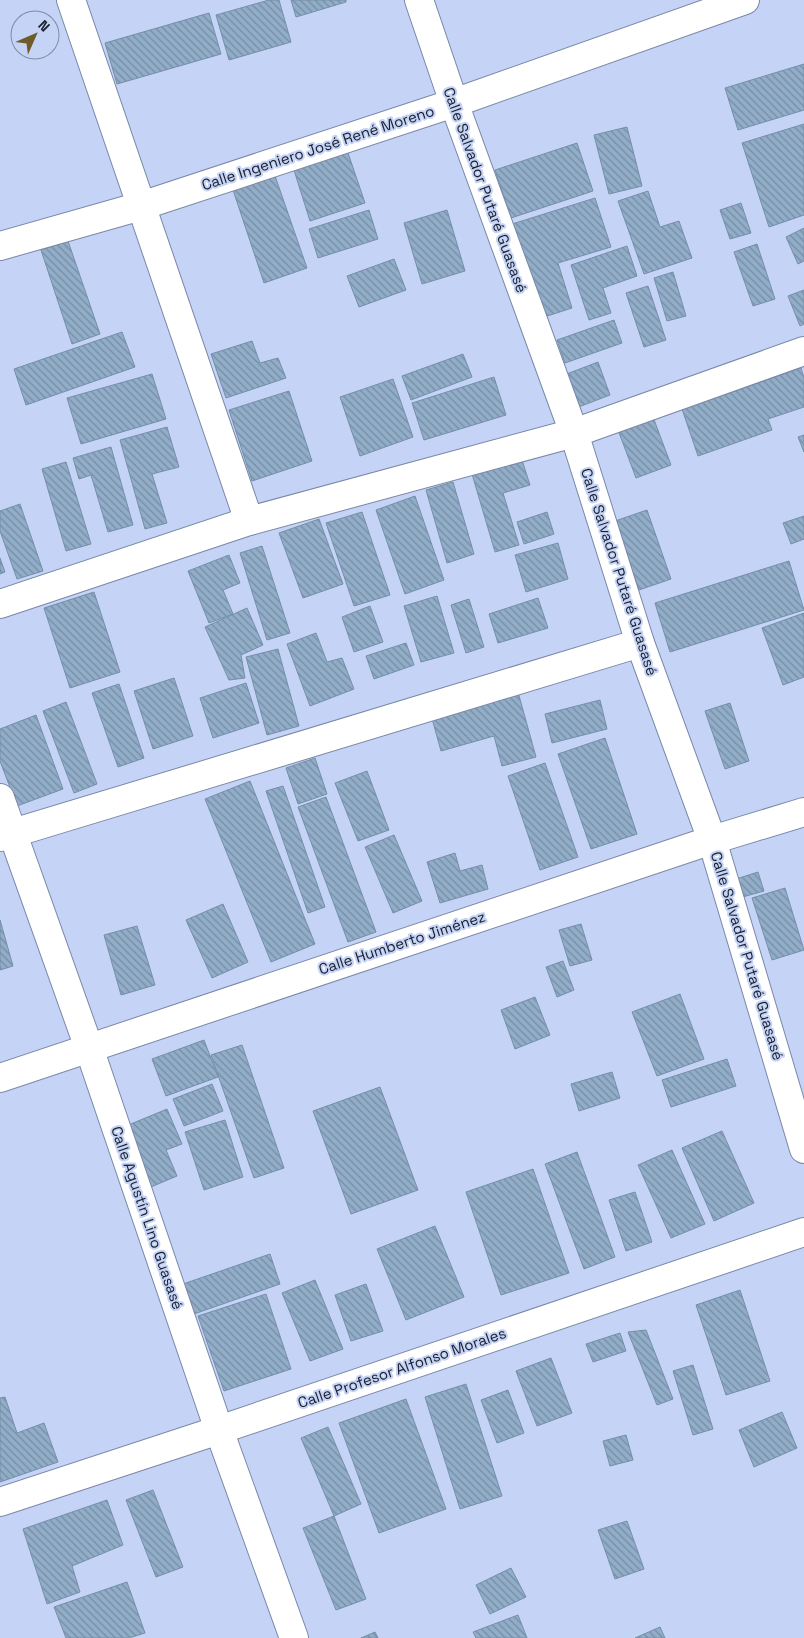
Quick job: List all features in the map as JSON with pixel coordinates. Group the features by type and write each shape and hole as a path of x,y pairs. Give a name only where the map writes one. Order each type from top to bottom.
{"street":[{"path":"71,0 249,521"},
{"name":"Calle Salvador Putaré Guasasé","path":"419,0 454,103 574,433 640,643 712,840 804,1149"},
{"name":"Calle Ingeniero José René Moreno","path":"0,246 141,206 454,103 745,0"},
{"path":"0,604 249,521 574,433 804,350"},
{"path":"6,835 640,643"},
{"name":"Calle Agustín Lino Guasasé","path":"0,798 6,835 89,1048 219,1430 294,1638"},
{"name":"Calle Humberto Jiménez","path":"0,1078 712,840 804,812"},
{"name":"Calle Profesor Alfonso Morales","path":"0,1502 804,1232"}],"building":[{"path":"269,0 279,0 291,42 229,60 216,15"},
{"path":"291,0 346,0 346,2 296,17"},
{"path":"209,13 221,54 117,84 105,43"},
{"path":"804,64 804,110 738,130 725,88"},
{"path":"804,124 804,215 769,227 742,143"},
{"path":"627,127 642,186 609,194 594,135"},
{"path":"577,143 593,191 511,218 495,170"},
{"path":"347,150 365,203 310,221 293,167"},
{"path":"274,173 307,268 264,283 232,187"},
{"path":"648,191 660,227 679,221 692,258 644,274 618,201"},
{"path":"595,198 611,247 558,263 572,308 538,319 509,225"},
{"path":"741,203 751,233 730,239 720,210"},
{"path":"369,210 378,239 318,258 309,229"},
{"path":"447,210 465,271 422,284 404,223"},
{"path":"804,228 804,261 798,264 786,237"},
{"path":"68,241 100,334 72,344 41,250"},
{"path":"757,244 775,299 753,306 734,252"},
{"path":"627,246 637,276 603,288 611,313 589,320 571,265"},
{"path":"394,259 406,290 359,307 347,276"},
{"path":"673,272 686,316 667,321 654,278"},
{"path":"648,286 666,340 644,347 626,293"},
{"path":"804,290 804,324 800,326 788,296"},
{"path":"614,320 622,343 565,363 557,340"},
{"path":"122,332 135,367 26,405 14,369"},
{"path":"252,341 260,363 278,358 286,378 226,398 211,354"},
{"path":"463,354 472,377 411,400 402,376"},
{"path":"598,362 610,395 576,408 564,375"},
{"path":"801,368 804,378 804,407 768,419 772,430 698,456 682,409"},
{"path":"152,374 166,419 81,444 67,398"},
{"path":"494,377 506,415 424,440 412,403"},
{"path":"393,379 413,437 360,456 340,397"},
{"path":"289,391 312,461 252,481 229,410"},
{"path":"653,417 671,465 636,478 618,430"},
{"path":"167,427 179,467 152,474 167,523 145,529 120,440"},
{"path":"804,435 804,452 798,437"},
{"path":"111,447 133,525 108,532 91,475 79,479 73,458"},
{"path":"522,460 530,485 503,493 519,545 495,552 472,474"},
{"path":"66,462 91,544 66,551 42,469"},
{"path":"453,482 474,554 447,563 426,490"},
{"path":"415,496 444,580 405,594 376,510"},
{"path":"20,504 43,571 17,579 0,531 0,511"},
{"path":"647,510 671,579 639,590 615,521"},
{"path":"362,512 390,595 354,606 326,523"},
{"path":"547,512 554,534 524,544 517,522"},
{"path":"804,516 804,539 791,544 783,523"},
{"path":"319,519 343,584 303,598 279,533"},
{"path":"558,543 568,579 526,592 515,555"},
{"path":"262,546 290,633 267,640 240,553"},
{"path":"229,555 240,583 223,590 233,614 209,623 188,571"},
{"path":"0,558 5,572 0,574"},
{"path":"789,561 804,610 670,652 655,603"},
{"path":"94,592 120,672 70,688 44,608"},
{"path":"437,596 454,653 421,662 404,606"},
{"path":"538,598 548,628 498,643 489,614"},
{"path":"469,599 484,647 466,653 451,605"},
{"path":"370,606 383,642 354,652 342,617"},
{"path":"247,608 263,645 241,655 245,678 229,680 205,627"},
{"path":"804,613 804,677 783,685 762,628"},
{"path":"316,633 327,662 342,658 354,689 310,706 287,644"},
{"path":"406,643 414,665 374,679 366,656"},
{"path":"278,649 299,726 267,735 246,657"},
{"path":"174,678 193,736 153,749 134,691"},
{"path":"246,683 259,723 213,738 200,698"},
{"path":"119,684 144,758 118,767 92,693"},
{"path":"518,692 536,757 502,766 494,736 441,751 431,715"},
{"path":"600,700 607,729 552,743 545,714"},
{"path":"66,702 97,784 74,793 43,711"},
{"path":"730,703 749,761 725,769 705,711"},
{"path":"36,715 63,789 17,806 0,761 0,729"},
{"path":"605,738 637,834 591,849 558,754"},
{"path":"315,758 327,794 298,804 286,768"},
{"path":"545,763 578,857 540,870 508,776"},
{"path":"367,771 389,830 358,841 335,783"},
{"path":"250,781 315,944 271,962 205,799"},
{"path":"283,786 325,907 308,913 266,791"},
{"path":"326,797 376,932 348,942 298,807"},
{"path":"394,835 422,901 393,913 365,847"},
{"path":"455,853 460,871 482,865 488,889 440,903 427,862"},
{"path":"758,872 764,891 739,898 733,880"},
{"path":"785,888 804,950 772,960 752,898"},
{"path":"223,904 248,962 212,978 186,920"},
{"path":"0,920 13,966 0,970"},
{"path":"581,924 592,960 570,966 559,930"},
{"path":"137,926 155,985 121,995 104,935"},
{"path":"563,961 574,990 557,997 546,967"},
{"path":"680,994 704,1059 657,1076 632,1012"},
{"path":"535,997 550,1035 515,1049 501,1010"},
{"path":"204,1040 218,1077 166,1096 152,1059"},
{"path":"242,1045 284,1168 254,1178 211,1055"},
{"path":"727,1059 736,1086 671,1107 662,1080"},
{"path":"612,1072 620,1098 579,1111 571,1084"},
{"path":"212,1084 223,1111 184,1126 173,1099"},
{"path":"380,1087 418,1190 351,1214 313,1111"},
{"path":"167,1109 182,1144 166,1150 177,1176 151,1187 126,1126"},
{"path":"225,1120 243,1177 204,1190 185,1132"},
{"path":"722,1131 754,1203 714,1221 682,1148"},
{"path":"672,1150 705,1224 671,1238 638,1165"},
{"path":"577,1152 615,1257 584,1269 545,1164"},
{"path":"533,1169 569,1273 501,1295 466,1192"},
{"path":"635,1192 652,1242 626,1251 609,1200"},
{"path":"435,1226 464,1297 406,1320 377,1249"},
{"path":"270,1254 280,1284 194,1314 183,1284"},
{"path":"315,1280 343,1349 310,1361 282,1293"},
{"path":"366,1284 383,1331 351,1341 335,1295"},
{"path":"740,1290 770,1381 726,1395 696,1305"},
{"path":"266,1294 291,1369 224,1391 198,1316"},
{"path":"646,1330 673,1399 657,1405 628,1332"},
{"path":"620,1333 626,1351 593,1362 586,1344"},
{"path":"551,1358 572,1413 537,1426 516,1371"},
{"path":"693,1365 713,1429 693,1435 673,1371"},
{"path":"466,1384 502,1496 460,1509 425,1397"},
{"path":"508,1390 524,1433 497,1443 481,1400"},
{"path":"5,1397 17,1433 44,1423 58,1462 0,1482 0,1398"},
{"path":"406,1399 446,1509 379,1533 339,1423"},
{"path":"782,1412 797,1448 754,1467 739,1430"},
{"path":"328,1427 361,1504 334,1516 301,1438"},
{"path":"626,1435 633,1460 610,1466 603,1441"},
{"path":"153,1490 183,1567 156,1577 126,1500"},
{"path":"107,1500 123,1545 72,1566 80,1592 47,1604 23,1529"},
{"path":"334,1516 366,1599 336,1610 303,1528"},
{"path":"627,1521 644,1569 615,1579 598,1530"},
{"path":"511,1568 526,1597 490,1614 476,1585"},
{"path":"127,1582 145,1633 129,1638 66,1638 54,1607"},
{"path":"518,1615 527,1638 476,1638 473,1632"},
{"path":"660,1627 665,1638 635,1638"},
{"path":"375,1632 378,1638 361,1638"}]}
